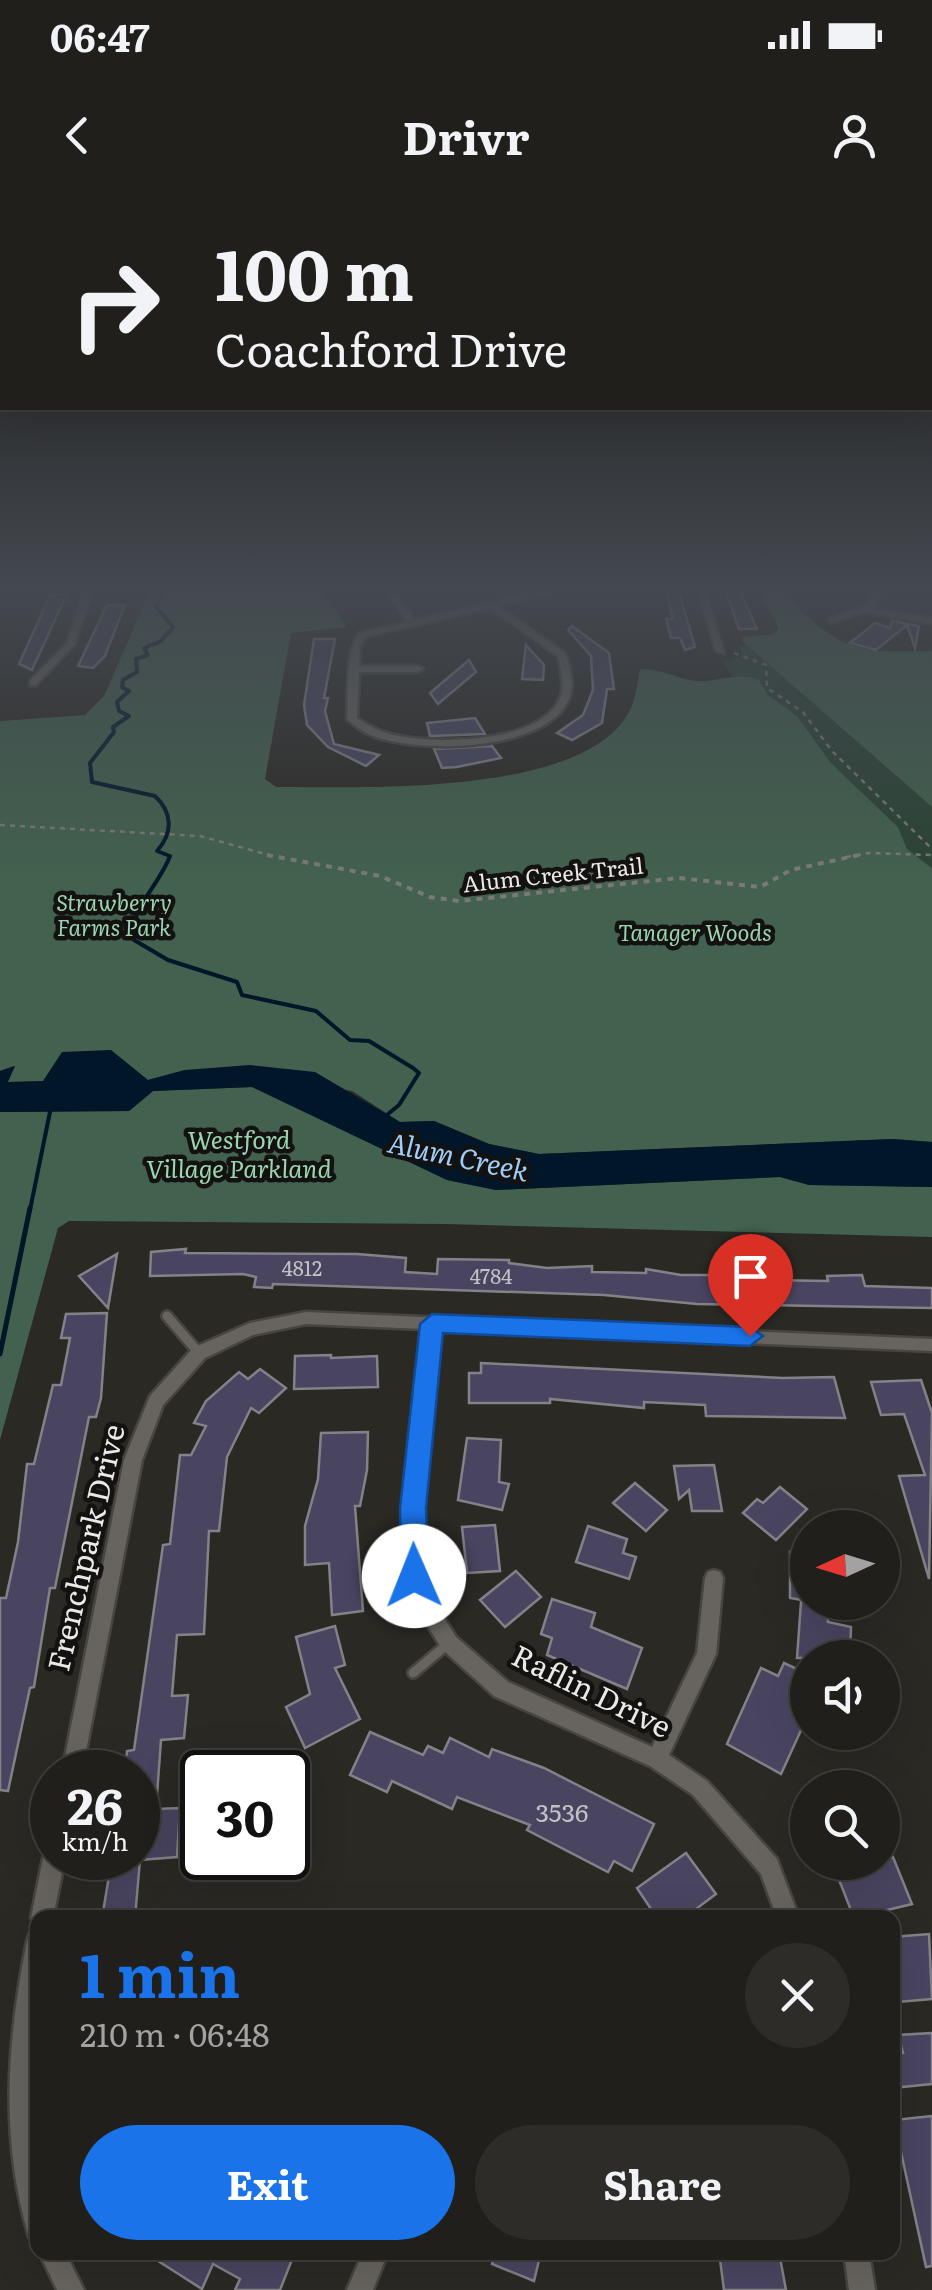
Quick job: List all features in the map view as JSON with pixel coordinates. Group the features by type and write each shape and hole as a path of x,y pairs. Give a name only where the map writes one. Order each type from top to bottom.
{"street":[{"path":"353,687 352,719 367,733 422,745 488,738 530,727 552,716 563,702 566,687"},
{"path":"199,1353 250,1329 306,1318 932,1345"},
{"name":"Raflin Drive","path":"432,1324 413,1508 414,1576 426,1606 449,1643 500,1690 657,1758 700,1788 769,1867 785,1910"},
{"name":"Frenchpark Drive","path":"76,1750 133,1460 156,1401 199,1353"},
{"path":"657,1758 706,1654 714,1578"},
{"path":"44,1910 50,1880"},
{"path":"30,1991 10,2116 30,2214"},
{"path":"55,2260 72,2290"},
{"path":"360,2290 373,2260"},
{"path":"857,2260 862,2290"}],"lane":[{"path":"167,1316 199,1353"},
{"path":"412,1673 449,1643"}],"path":[{"path":"768,687 803,712 832,751 932,852"},
{"name":"Alum Creek Trail","path":"0,825 176,834 380,876 442,900 679,878 751,888 768,885 791,870 838,859 932,852"}],"green space":[{"name":"Tanager Woods","path":"108,687 281,687 265,779 276,787 358,787 461,782 558,763 597,745 624,720 637,687 763,687 768,695 797,716 831,763 898,827 907,849 932,868 932,1142 892,1139 539,1154 489,1144 434,1121 400,1122 352,1091 185,1070 148,1080 7,1082 14,1066 0,1071 0,721 85,715"},
{"path":"763,687 794,687 932,807 932,868 907,849 898,827 831,763 797,716 768,695"},
{"path":"794,687 932,687 932,807"},
{"name":"Westford Village Parkland","path":"253,1087 447,1180 496,1190 781,1177 809,1185 932,1187 932,1237 445,1224 69,1221 58,1228 0,1440 0,1112 129,1111 153,1091"}],"water":[{"name":"Alum Creek","path":"111,1050 148,1080 185,1070 250,1065 315,1072 400,1122 434,1121 489,1144 539,1154 892,1139 932,1142 932,1187 809,1185 780,1177 496,1190 447,1180 252,1087 153,1091 129,1111 0,1112 0,1071 15,1066 8,1082 43,1081 62,1052"}],"building":[{"path":"307,687 326,687 325,711 334,744 379,755 366,766 328,747 307,725"},
{"path":"438,687 459,687 438,704 430,693"},
{"path":"593,687 614,687 607,689 602,723 572,740 557,733 583,715"},
{"path":"475,718 485,734 430,736 427,723"},
{"path":"492,746 501,758 442,768 434,749"},
{"path":"186,1249 185,1253 406,1258 405,1272 437,1274 438,1259 509,1260 547,1268 592,1266 592,1272 646,1273 646,1269 681,1275 766,1275 767,1280 828,1281 827,1276 862,1275 865,1286 932,1288 932,1308 697,1304 604,1295 273,1284 272,1288 254,1287 256,1277 243,1274 150,1276 151,1252"},
{"path":"117,1254 108,1308 79,1276"},
{"path":"107,1313 101,1398 96,1417 89,1417 55,1588 50,1588 34,1687 30,1688 8,1791 0,1790 0,1598 6,1598 18,1542 27,1464 34,1464 53,1385 61,1385 70,1338 61,1338 66,1314"},
{"path":"295,1356 377,1356 378,1387 294,1389"},
{"path":"481,1363 783,1378 834,1377 845,1418 706,1416 705,1405 644,1402 644,1408 550,1399 550,1403 469,1403 469,1373 481,1373"},
{"path":"260,1369 286,1388 259,1413 251,1408 227,1457 219,1531 209,1531 204,1634 177,1635 172,1696 188,1695 184,1738 161,1740 160,1754 160,1750 134,1750 163,1545 170,1544 180,1455 191,1455 206,1426 194,1423 206,1401 239,1372 248,1379"},
{"path":"921,1380 932,1413 929,1579 899,1476 925,1475 904,1414 881,1415 871,1382"},
{"path":"368,1432 367,1470 360,1506 355,1506 363,1611 332,1615 329,1563 305,1565 305,1526 318,1479 321,1433"},
{"path":"467,1438 501,1440 499,1482 509,1484 502,1510 458,1500"},
{"path":"714,1465 722,1511 692,1511 689,1490 679,1499 674,1466"},
{"path":"635,1483 667,1510 646,1531 613,1503"},
{"path":"780,1487 807,1509 790,1510 790,1526 776,1540 743,1513 757,1499 763,1503"},
{"path":"495,1525 500,1571 467,1573 462,1527"},
{"path":"588,1526 627,1539 623,1553 636,1557 629,1579 576,1562"},
{"path":"516,1571 541,1597 505,1627 480,1600"},
{"path":"552,1599 595,1613 591,1627 642,1648 627,1689 547,1655 552,1638 541,1634"},
{"path":"800,1620 828,1620 851,1627 851,1640 798,1640"},
{"path":"335,1626 345,1665 335,1668 360,1719 305,1748 286,1707 310,1694 296,1637"},
{"path":"784,1663 790,1666 792,1750 781,1774 727,1744 761,1668 778,1676"},
{"path":"370,1732 423,1755 428,1746 443,1753 450,1738 489,1757 492,1749 544,1768 654,1824 632,1871 614,1861 608,1872 527,1830 530,1825 457,1797 452,1809 392,1781 387,1792 350,1775"},
{"path":"180,1808 177,1857 160,1858 160,1809"},
{"path":"686,1853 716,1894 695,1910 652,1910 637,1888"},
{"path":"900,1874 912,1904 887,1910 851,1910 839,1880 900,1880"},
{"path":"108,1880 138,1880 136,1910 103,1910"},
{"path":"929,1934 932,1999 900,2002 900,1936"},
{"path":"932,2033 932,2084 900,2087 900,2035"},
{"path":"932,2116 932,2266 926,2267 900,2148 900,2119"},
{"path":"157,2260 292,2260 280,2290 235,2290 240,2279 213,2264 202,2289"},
{"path":"493,2260 539,2260 534,2281 492,2264"},
{"path":"720,2260 780,2260 786,2290 724,2290"}],"waterway":[{"name":"Alum Creek","path":"122,687 129,691 117,702 119,711 129,716 113,727 114,732 90,763 92,782 155,796 169,823 157,851 170,856 140,908 133,929 134,940 168,960 237,982 242,995 316,1011 350,1040 369,1041 413,1068 419,1073 399,1105 383,1118"},
{"path":"30,1210 51,1107"},
{"path":"0,1354 30,1208"}],"route":[{"path":"414,1576 413,1508 432,1324 750,1336"}],"park label":[{"name":"Strawberry Farms Park","path":"114,916"}]}
